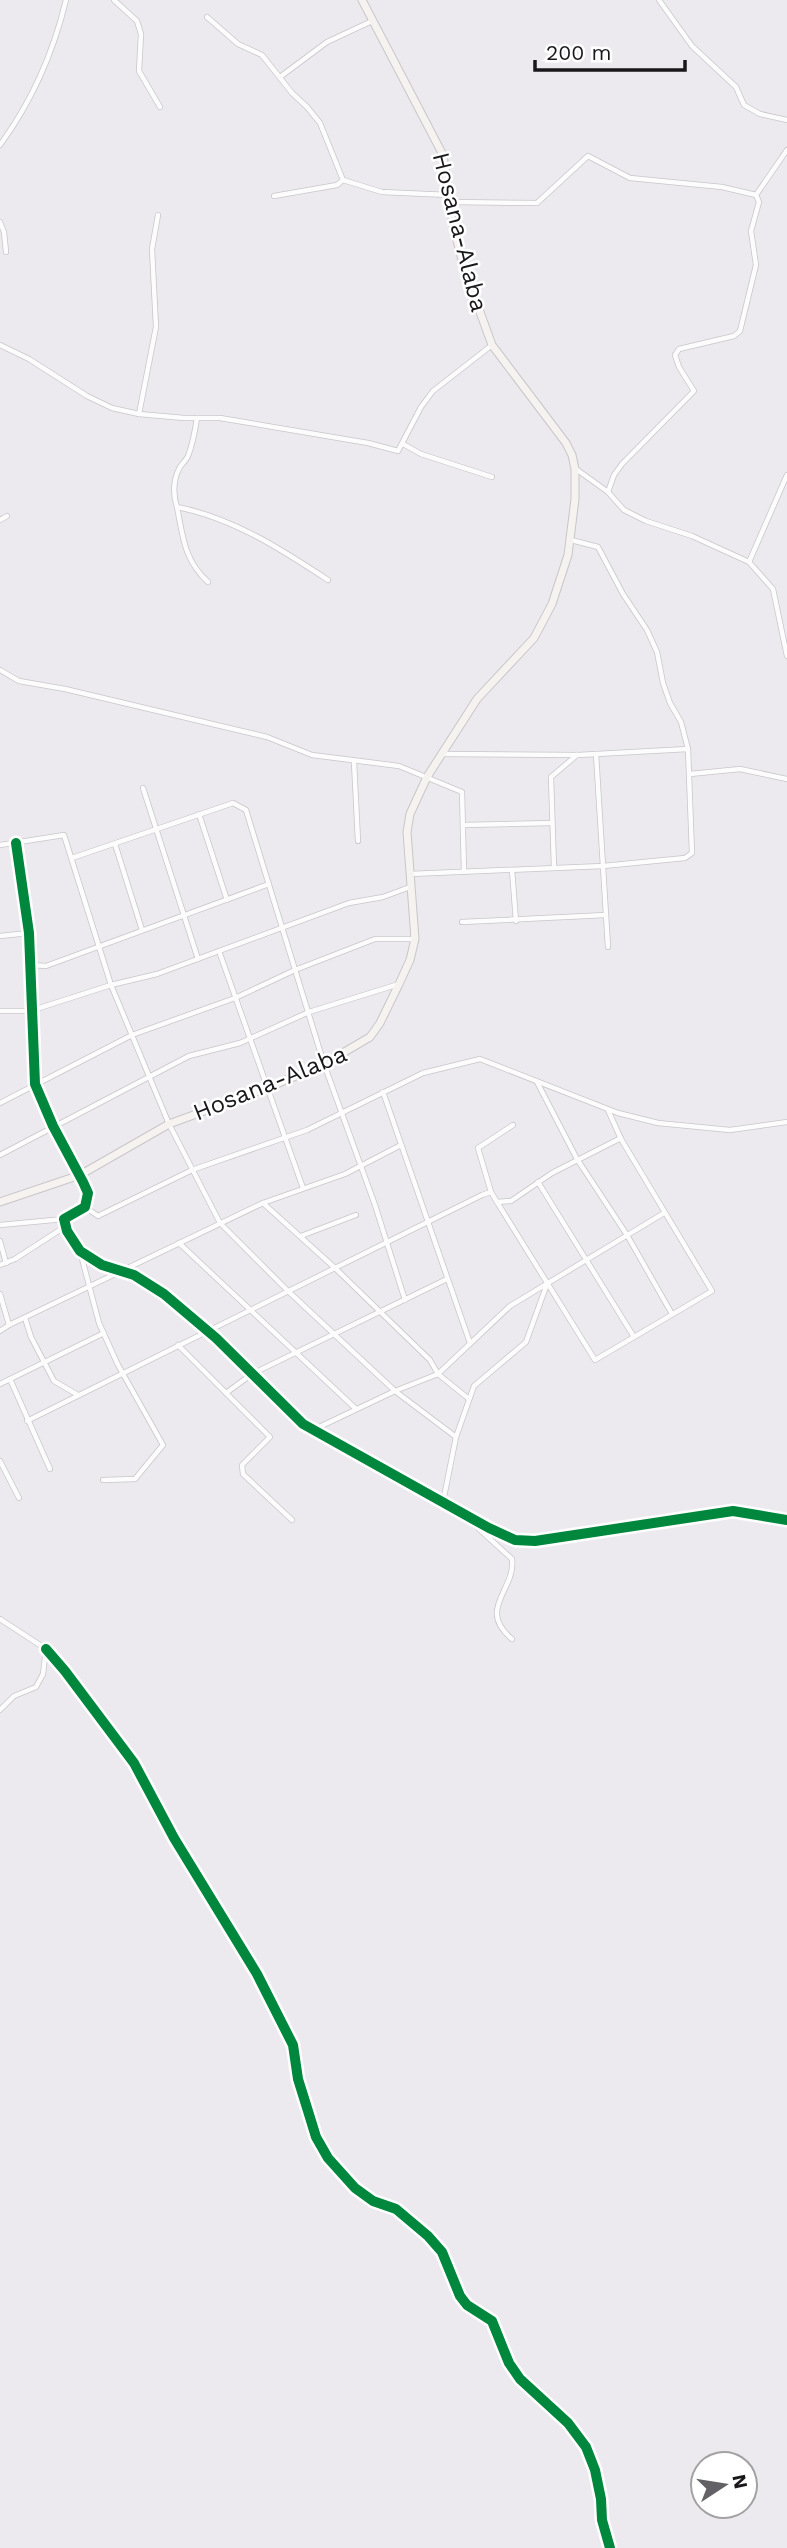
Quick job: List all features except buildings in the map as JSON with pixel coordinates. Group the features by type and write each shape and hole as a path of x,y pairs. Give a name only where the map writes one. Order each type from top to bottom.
{"main road":[{"name":"Hosana-Alaba","path":"0,1202 80,1175 169,1124 324,1064 370,1037 399,984 410,960 415,939 407,832 410,814 427,777 477,699 534,638 552,604 568,555 575,499 572,455 566,443 492,345 464,268 453,225 445,162 440,146 362,0"}],"street":[{"path":"0,145 25,109 47,66 66,0"},
{"path":"114,0 137,21 141,34 139,71 160,107"},
{"path":"659,0 692,46 736,87 744,104 760,114 787,120"},
{"path":"207,17 238,44 262,55 320,123 343,180"},
{"path":"280,77 327,42 373,21"},
{"path":"756,195 787,150"},
{"path":"343,180 382,192 537,203 588,156 630,178 722,187 756,195"},
{"path":"274,195 337,185 343,180"},
{"path":"608,492 614,475 622,464 694,391 679,367 676,355 679,349 734,336 740,331 756,265 751,231 759,202 756,195"},
{"path":"139,414 156,327 152,249 158,215"},
{"path":"0,222 6,252"},
{"path":"0,345 112,408 139,414 220,418 368,443 398,451 421,407 433,391 492,345"},
{"path":"197,418 187,459 179,469 174,500 190,561 208,582"},
{"path":"402,444 421,454 492,477"},
{"path":"575,469 608,492 624,510 646,521 692,536 749,562 773,589 787,656"},
{"path":"749,562 787,475"},
{"path":"177,507 220,519 275,545 328,580"},
{"path":"0,520 7,516"},
{"path":"409,874 603,866 685,858 692,852 688,749 681,722 663,683 657,652 598,547 570,540"},
{"path":"0,670 19,681 65,689 267,737 312,755 399,766 462,792 464,872"},
{"path":"441,754 578,755 688,749"},
{"path":"596,754 608,947"},
{"path":"554,868 551,777 578,755"},
{"path":"354,762 358,841"},
{"path":"690,774 740,769 787,779"},
{"path":"143,788 198,958"},
{"path":"72,858 233,803 246,810 324,1064 405,1300"},
{"path":"199,814 227,900"},
{"path":"463,825 552,823"},
{"path":"0,845 64,835 111,985 169,1124 220,1223 395,1391 456,1437"},
{"path":"0,1225 64,1219 85,1207 88,1193 53,1126 35,1084 30,1011 32,965 16,843"},
{"path":"115,844 142,930"},
{"path":"512,870 516,921"},
{"path":"32,965 46,966 269,884"},
{"path":"0,1011 30,1011 111,985 157,974 282,926 410,887"},
{"path":"462,922 606,915"},
{"path":"0,936 29,933"},
{"path":"0,1103 132,1035 235,998 295,970 375,939 415,939"},
{"path":"219,951 303,1188"},
{"path":"0,1155 189,1056 250,1039 309,1012 399,984"},
{"path":"85,1207 98,1216 192,1170 307,1130 423,1073 480,1059 608,1109 658,1123 730,1130 787,1122"},
{"path":"537,1081 577,1159 627,1235 672,1314"},
{"path":"383,1092 470,1343"},
{"path":"513,1125 478,1148 491,1192 594,1360 712,1291 621,1138 608,1109"},
{"path":"497,1202 511,1200 577,1159 621,1138"},
{"path":"0,1331 263,1203 361,1166 401,1145"},
{"path":"538,1182 634,1337"},
{"path":"27,1421 491,1192"},
{"path":"263,1203 430,1360 438,1374 469,1399"},
{"path":"314,1430 355,1408 438,1374 510,1306 664,1213"},
{"path":"300,1236 356,1215"},
{"path":"64,1219 80,1251 104,1333 122,1373 163,1445 135,1479 103,1480"},
{"path":"0,1241 3,1264 66,1226"},
{"path":"179,1243 355,1408"},
{"path":"80,1251 102,1265 134,1275 164,1294 207,1331 303,1424 443,1503 515,1540 535,1541 733,1511 787,1520"},
{"path":"226,1393 252,1374 447,1279"},
{"path":"443,1503 456,1437 474,1385 526,1342 547,1283"},
{"path":"0,1294 9,1325"},
{"path":"25,1318 43,1363 54,1381 78,1395"},
{"path":"0,1384 104,1333"},
{"path":"178,1345 270,1437 242,1465 243,1474 292,1520"},
{"path":"10,1379 50,1469"},
{"path":"0,1461 19,1498"},
{"path":"471,1518 478,1529 505,1550 512,1559 513,1569 499,1599 497,1613 499,1625 512,1639"},
{"path":"0,1619 46,1649 134,1763 174,1839 257,1973 293,2045 298,2079 316,2137 327,2158 355,2188 373,2201 396,2209 428,2236 442,2252 460,2296 467,2305 492,2320 509,2363 520,2379 568,2423 586,2447 595,2470 601,2499 601,2520 610,2548"},
{"path":"0,1710 14,1696 36,1687 43,1674 46,1649"}],"cycle path":[{"path":"16,843 29,933 35,1084 53,1126 88,1193 85,1207 64,1219 67,1231 80,1251 102,1265 134,1275 164,1294 216,1338 303,1424 515,1540 535,1541 733,1511 787,1520"},
{"path":"46,1649 134,1763 174,1838 257,1974 293,2045 298,2079 316,2137 328,2158 355,2188 373,2201 396,2209 428,2236 442,2252 460,2296 467,2305 492,2321 509,2363 520,2379 568,2423 586,2447 595,2470 602,2520 610,2548"}]}
